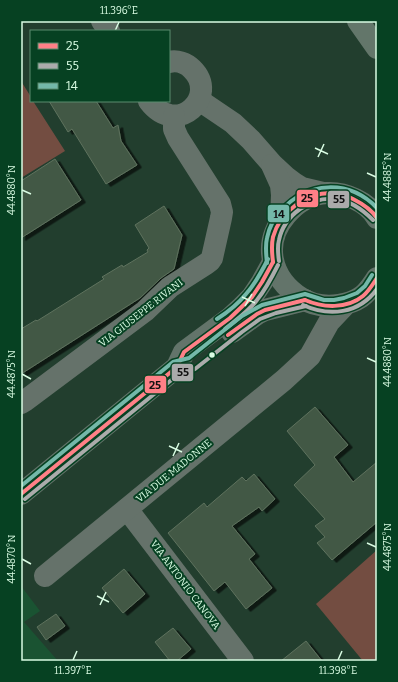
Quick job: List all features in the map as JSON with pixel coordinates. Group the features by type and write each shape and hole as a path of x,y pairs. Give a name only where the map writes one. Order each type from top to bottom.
{"highway":[{"path":"358,21 377,48"}],"main road":[{"path":"376,216 364,204 346,196 335,193 312,196 291,208 281,220 274,234 272,248 273,262 277,273 285,285 294,294 307,301 323,306 346,304 360,298 370,290 377,278"},
{"path":"21,494 177,367 184,352 230,318 252,297 273,262"},
{"path":"177,367 192,364 238,327 257,314 274,307 307,301"}],"street":[{"path":"102,21 108,30"},
{"path":"151,102 155,108 162,113 174,116 187,112 194,107 199,100 201,91 200,81 196,73 190,66 181,62 170,62"},
{"path":"199,100 233,123 286,177 302,188 323,194"},
{"name":"VIA GIUSEPPE RIVANI","path":"21,403 145,311 170,288 206,264 212,258 222,212 220,204 178,138 174,129 174,116"},
{"path":"272,164 281,185 281,220"},
{"name":"VIA DUE MADONNE","path":"302,364 308,355 314,334 314,321 307,301"},
{"name":"VIA DUE MADONNE","path":"45,576 302,364 312,353 329,322 346,304"},
{"name":"VIA ANTONIO CANOVA","path":"127,509 243,661"}],"shaded area":[{"path":"21,81 30,95 30,102 34,102 65,151 21,178"},
{"path":"377,550 377,661 363,661 316,604"},
{"path":"21,586 40,611 24,622 58,661 21,661"}],"building":[{"path":"50,102 97,102 113,128 118,125 121,141 137,165 106,184 72,129 68,132"},
{"path":"55,159 81,200 21,238 21,181"},
{"path":"164,206 182,235 174,269 161,278 140,298 21,374 21,329 36,320 37,321 104,279 102,277 122,265 123,267 148,252 147,250 149,248 135,225"},
{"path":"315,407 348,445 334,457 353,482 377,462 377,522 332,560 317,543 325,537 315,526 325,519 294,485 315,465 287,431"},
{"path":"254,474 275,499 262,511 259,507 232,526 255,554 249,559 272,588 246,609 225,582 214,591 168,533 204,503 207,507 242,477 246,481"},
{"path":"124,569 145,594 123,613 102,588"},
{"path":"56,614 65,626 46,640 37,627"},
{"path":"173,628 191,649 177,661 170,661 155,642"},
{"path":"306,641 322,661 281,661"}],"transit line":[{"name":"14","path":"267,263 266,241 272,223 291,201 303,194 315,189 328,187 341,188 354,192 377,208"},
{"name":"25","path":"273,262 272,247 276,228 288,212 296,205 313,196 333,193 343,195 363,205 377,218"},
{"name":"55","path":"279,261 278,245 286,223 293,215 308,204 327,199 341,200 356,206 373,220"},
{"name":"14","path":"217,319 233,308 243,298 261,273 268,259"},
{"name":"25","path":"21,494 177,367 184,352 230,318 252,297 273,262"},
{"name":"55","path":"225,329 254,304 266,287 278,265"},
{"name":"14","path":"21,486 173,362 189,358 242,316 262,305 305,294 324,300 344,298 357,293 365,286 372,275"},
{"name":"25","path":"305,300 327,306 350,303 363,296 377,278"},
{"name":"55","path":"303,305 323,311 343,311 362,304 377,289"},
{"name":"25","path":"228,335 265,310 305,300"},
{"name":"55","path":"25,499 180,373 195,369 260,319 276,313 306,306"}]}
